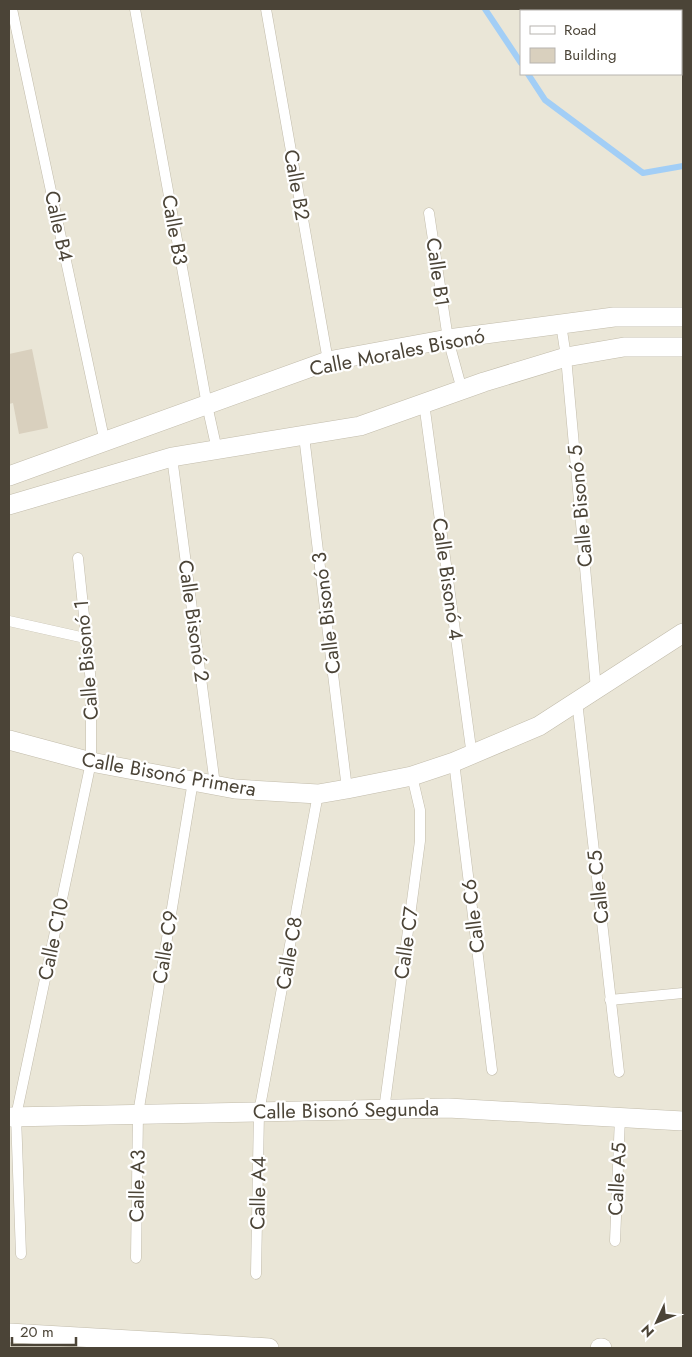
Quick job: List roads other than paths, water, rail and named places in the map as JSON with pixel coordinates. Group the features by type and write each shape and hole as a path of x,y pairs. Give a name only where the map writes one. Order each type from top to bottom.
{"street":[{"name":"Calle Morales Bisonó","path":"9,476 328,362 448,339 614,317 683,317"},
{"path":"9,505 172,457 360,426 462,390 566,357 624,347 683,347"},
{"name":"Calle Bisonó Primera","path":"9,740 91,762 235,789 318,794 412,776 463,759 539,726 683,633"},
{"name":"Calle Bisonó Segunda","path":"12,1116 448,1108 683,1121"},
{"path":"9,1333 268,1348"}],"lane":[{"name":"Calle B4","path":"12,9 105,443"},
{"name":"Calle B3","path":"135,9 207,405 217,450"},
{"name":"Calle B2","path":"266,9 328,362"},
{"name":"Calle B1","path":"429,213 448,339 462,390"},
{"name":"Calle Bisonó 5","path":"561,324 566,357 596,689"},
{"name":"Calle Bisonó 4","path":"424,403 463,759"},
{"name":"Calle Bisonó 3","path":"304,436 347,789"},
{"name":"Calle Bisonó 2","path":"172,457 215,785"},
{"name":"Calle Bisonó 1","path":"78,558 91,683 91,762"},
{"path":"9,621 86,638"},
{"name":"Calle C5","path":"578,701 610,1000 620,1072"},
{"name":"Calle C6","path":"463,759 492,1070"},
{"name":"Calle C10","path":"22,1254 12,1116 91,762"},
{"name":"Calle C7","path":"384,1110 420,841 420,810 412,776"},
{"name":"Calle C9","path":"138,1114 193,780"},
{"name":"Calle C8","path":"259,1112 318,794"},
{"path":"610,1000 683,993"},
{"name":"Calle A4","path":"256,1274 259,1112"},
{"name":"Calle A3","path":"136,1258 138,1114"},
{"name":"Calle A5","path":"615,1242 620,1117"}],"waterway":[{"path":"485,9 520,62"},
{"path":"529,75 545,100 643,173 683,166"}]}
